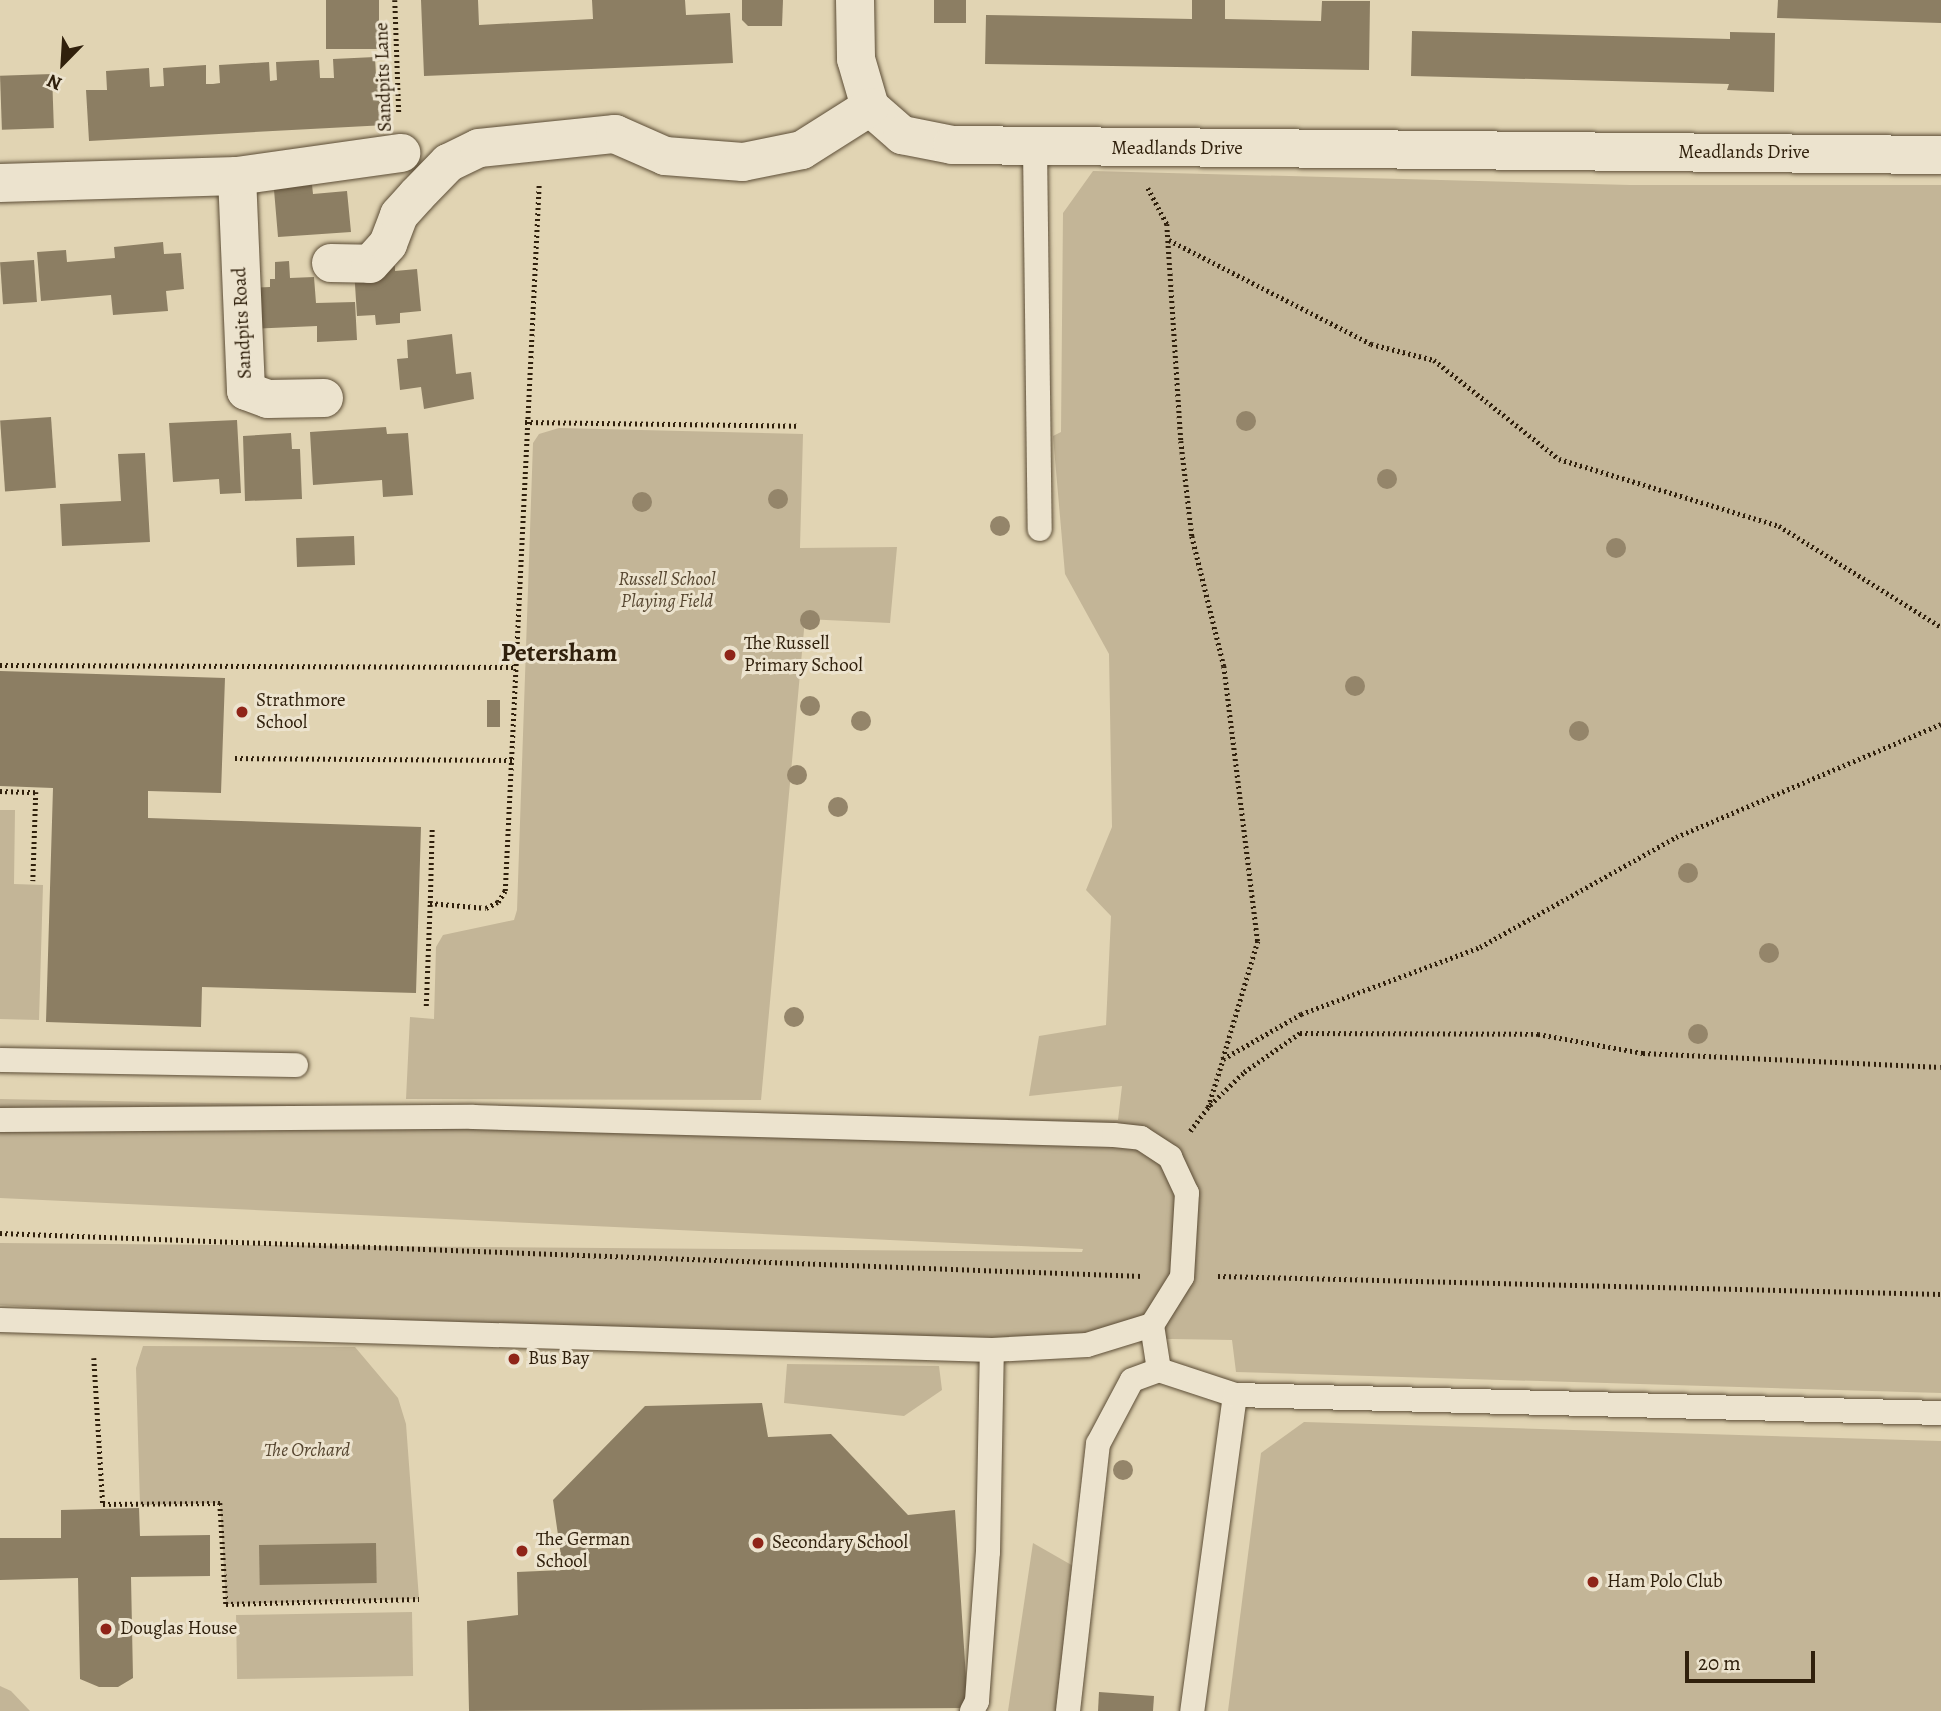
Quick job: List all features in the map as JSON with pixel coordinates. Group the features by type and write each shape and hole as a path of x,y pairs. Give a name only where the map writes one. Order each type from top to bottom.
{"street":[{"path":"331,262 370,264 388,244 399,215 448,163 479,148 615,134 665,156 744,162 802,150 870,107 856,59 855,0"},
{"name":"Meadlands Drive","path":"870,107 902,135 952,145 1108,149 1941,155"},
{"path":"0,183 237,176 401,153"},
{"name":"Sandpits Road","path":"237,176 246,391 268,400 324,398"}],"lane":[{"path":"1035,147 1040,529"},
{"path":"0,1060 296,1065"},
{"path":"0,1120 474,1118 1031,1131 1142,1138 1170,1157 1186,1193 1182,1278 1152,1325 1087,1345 992,1350 0,1320"},
{"path":"1152,1325 1159,1370"},
{"path":"972,1711 977,1702 988,1552 992,1350"},
{"path":"1068,1711 1098,1444 1132,1380 1159,1370 1236,1395 1941,1413"},
{"path":"1192,1711 1236,1395"}],"path":[{"name":"Sandpits Lane","path":"395,0 401,153"},
{"path":"430,903 486,908 498,902 505,891 514,760 525,422 540,140"},
{"path":"1108,149 1141,175 1167,224 1191,522 1224,666 1258,941 1208,1107"},
{"path":"1168,240 1371,344 1434,360 1559,459 1779,526 1941,627"},
{"path":"525,422 798,426"},
{"path":"0,665 516,667"},
{"path":"1223,1059 1301,1014 1480,947 1676,837 1941,724"},
{"path":"235,758 514,760"},
{"path":"0,791 36,792 33,881"},
{"path":"426,1006 432,826"},
{"path":"1170,1157 1208,1107 1244,1072 1300,1033 1538,1034 1643,1054 1941,1067"},
{"path":"0,1233 1182,1278 1941,1294"},
{"path":"93,1388 103,1506 220,1503 226,1604 419,1599"}],"green space":[{"path":"1093,171 1630,185 1941,185 1941,1393 1236,1372 1232,1340 1111,1338 1087,1345 403,1334 0,1305 0,1243 1082,1252 1083,1249 0,1198 0,1099 1118,1120 1122,1086 1029,1096 1039,1036 1106,1025 1111,916 1086,890 1112,827 1109,654 1065,574 1053,436 1061,432 1063,213"},
{"name":"Russell School Playing Field","path":"559,428 803,434 800,548 897,547 890,623 805,619 761,1100 406,1099 410,1017 434,1019 436,947 443,935 514,920 517,910 533,443 539,434"},
{"path":"0,810 15,810 14,884 43,885 39,1020 0,1019"},
{"name":"The Orchard","path":"143,1346 355,1347 398,1398 406,1424 419,1599 226,1604 220,1503 140,1505 136,1368"},
{"path":"787,1364 939,1366 942,1390 904,1416 784,1403"},
{"name":"Ham Polo Club","path":"1304,1422 1941,1441 1941,1711 1228,1711 1261,1453"},
{"path":"1033,1543 1075,1567 1061,1711 1008,1711"},
{"path":"412,1612 413,1676 237,1679 236,1615"},
{"path":"0,1686 11,1691 30,1711 0,1711"}],"building":[{"path":"326,0 379,0 379,49 326,49"},
{"path":"421,0 478,0 479,25 593,19 592,0 685,0 686,15 730,13 733,63 424,76"},
{"path":"742,0 783,0 782,26 748,26 742,20"},
{"path":"934,0 966,0 966,23 934,23"},
{"path":"1192,0 1225,0 1225,19 1321,21 1322,1 1370,1 1369,70 985,64 986,15 1192,19"},
{"path":"1778,0 1941,0 1941,23 1777,18"},
{"path":"1412,31 1730,39 1730,32 1775,33 1774,92 1727,90 1729,84 1411,76"},
{"path":"375,57 376,75 384,74 386,125 89,141 86,90 107,90 106,71 149,68 150,87 164,86 163,68 206,65 206,84 213,84 220,83 219,65 269,62 270,81 277,80 276,62 319,60 320,78 334,78 333,59"},
{"path":"52,74 54,128 2,130 0,76"},
{"path":"311,175 313,194 347,191 351,232 278,237 273,178"},
{"path":"163,242 164,254 181,253 184,289 166,291 168,311 113,315 111,295 41,301 37,252 66,250 67,262 115,258 114,247"},
{"path":"34,260 37,302 3,304 0,262"},
{"path":"289,261 290,278 314,277 316,303 355,302 357,340 317,342 317,326 251,329 250,288 270,287 270,279 275,279 275,262"},
{"path":"395,266 395,271 417,269 421,311 400,313 400,323 376,325 375,315 357,316 354,269"},
{"path":"452,334 456,374 471,372 474,399 424,409 421,387 400,390 397,359 408,358 407,340"},
{"path":"51,417 56,488 5,491 0,421"},
{"path":"237,420 241,493 220,494 219,479 173,482 169,423"},
{"path":"386,427 387,434 408,433 413,495 383,497 382,480 313,485 310,432"},
{"path":"291,433 292,449 300,449 302,499 245,501 243,436"},
{"path":"145,453 150,542 62,546 60,504 121,501 118,454"},
{"path":"354,536 355,565 297,567 296,538"},
{"path":"0,671 225,678 221,793 148,791 148,818 421,827 416,993 202,987 201,1027 46,1022 53,788 0,786"},
{"path":"487,700 500,700 500,727 487,727"},
{"name":"Secondary School","path":"762,1403 768,1437 831,1434 908,1515 955,1510 968,1708 469,1711 467,1621 518,1615 517,1572 563,1570 553,1500 645,1406"},
{"name":"Douglas House","path":"139,1508 140,1536 210,1535 210,1576 131,1577 133,1678 118,1687 99,1687 80,1679 78,1578 0,1580 0,1538 61,1538 61,1510"},
{"path":"376,1543 377,1583 260,1585 259,1545"},
{"path":"1099,1692 1154,1696 1153,1711 1098,1711"}],"place":[{"name":"The Russell Primary School","path":"730,655"},
{"name":"Strathmore School","path":"242,712"},
{"name":"Bus Bay","path":"514,1359"},
{"name":"Secondary School","path":"758,1543"},
{"name":"The German School","path":"522,1551"},
{"name":"Ham Polo Club","path":"1593,1582"},
{"name":"Douglas House","path":"106,1629"}],"district":[{"name":"Petersham","path":"559,653"}]}
